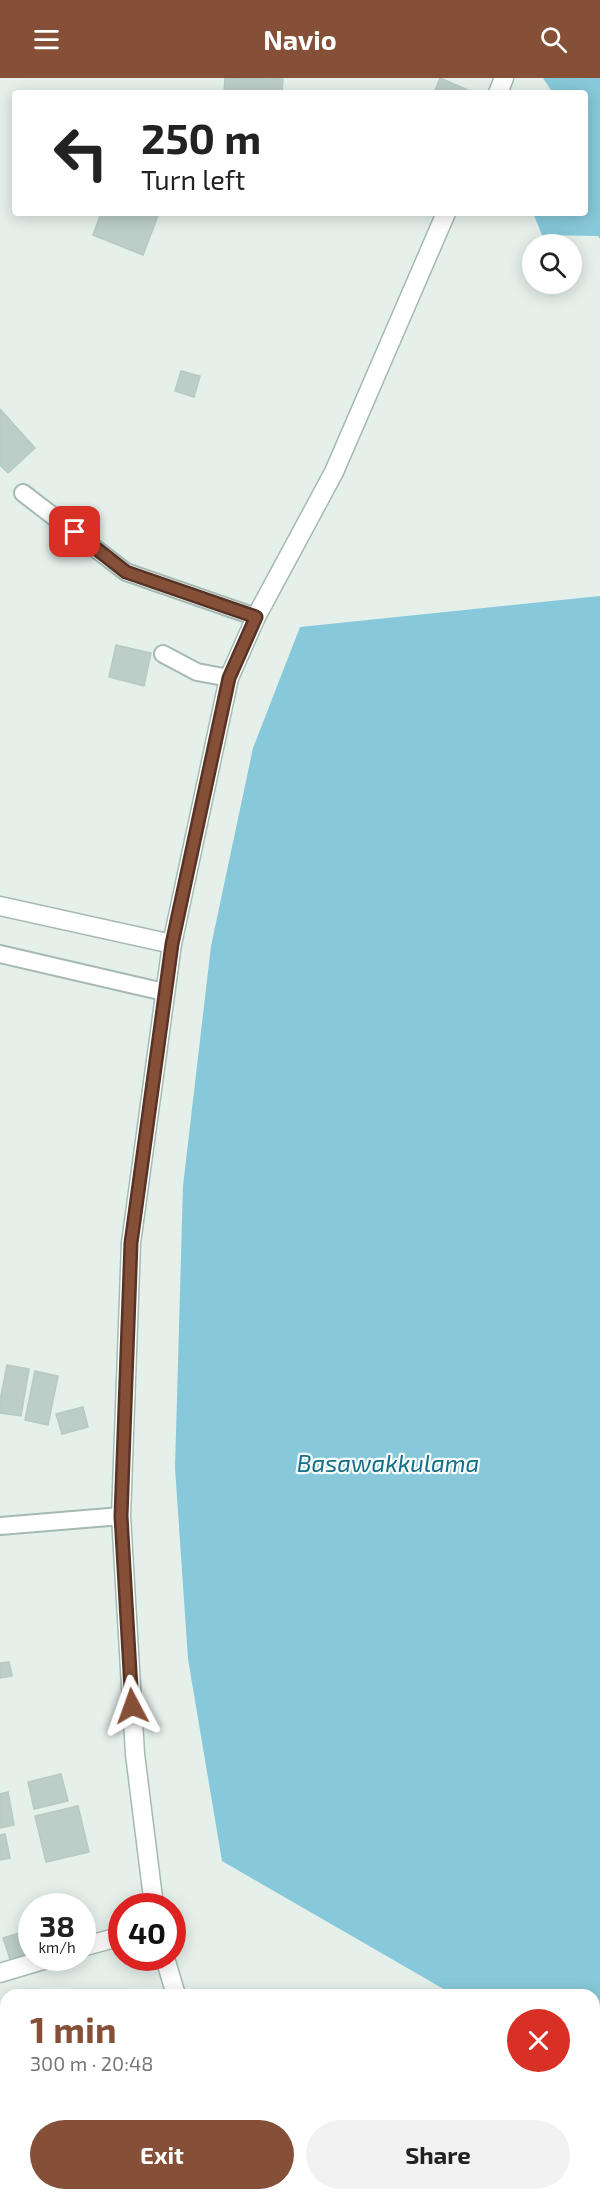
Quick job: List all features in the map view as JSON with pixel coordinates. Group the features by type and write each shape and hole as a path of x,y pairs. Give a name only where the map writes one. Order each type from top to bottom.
{"street":[{"path":"152,1893 135,1754 121,1516 131,1243 172,944 229,678 256,617 334,471 445,216"},
{"path":"0,906 172,944"},
{"path":"0,1973 18,1968"},
{"path":"169,1971 174,1989"}],"lane":[{"path":"23,493 126,572 256,617"},
{"path":"163,654 197,672 229,678"},
{"path":"0,954 164,992"},
{"path":"0,1526 121,1516"}],"water":[{"path":"543,78 600,78 600,239 598,236 582,234 542,234 534,216 588,216 588,90 551,90"},
{"name":"Basawakkulama","path":"600,596 600,1989 444,1989 222,1861 188,1659 175,1468 183,1186 211,946 253,748 300,627"}],"building":[{"path":"225,78 283,79 282,90 224,90"},
{"path":"440,78 468,90 435,90"},
{"path":"100,216 158,216 143,255 93,235"},
{"path":"181,371 200,376 194,397 175,391"},
{"path":"0,409 35,448 8,473 0,465"},
{"path":"116,645 151,653 144,686 109,677"},
{"path":"7,1365 29,1369 21,1416 0,1413"},
{"path":"35,1371 58,1376 48,1425 25,1420"},
{"path":"83,1407 88,1427 62,1434 56,1414"},
{"path":"9,1662 12,1676 0,1678 0,1663"},
{"path":"61,1774 68,1801 34,1809 28,1782"},
{"path":"8,1792 14,1825 0,1828 0,1794"},
{"path":"78,1806 89,1852 46,1862 35,1816"},
{"path":"5,1834 10,1858 0,1860 0,1835"},
{"path":"18,1933 18,1960 11,1962 3,1938"}],"route":[{"path":"75,532 126,572 256,617 229,678 172,944 131,1243 121,1516 132,1706"}]}
